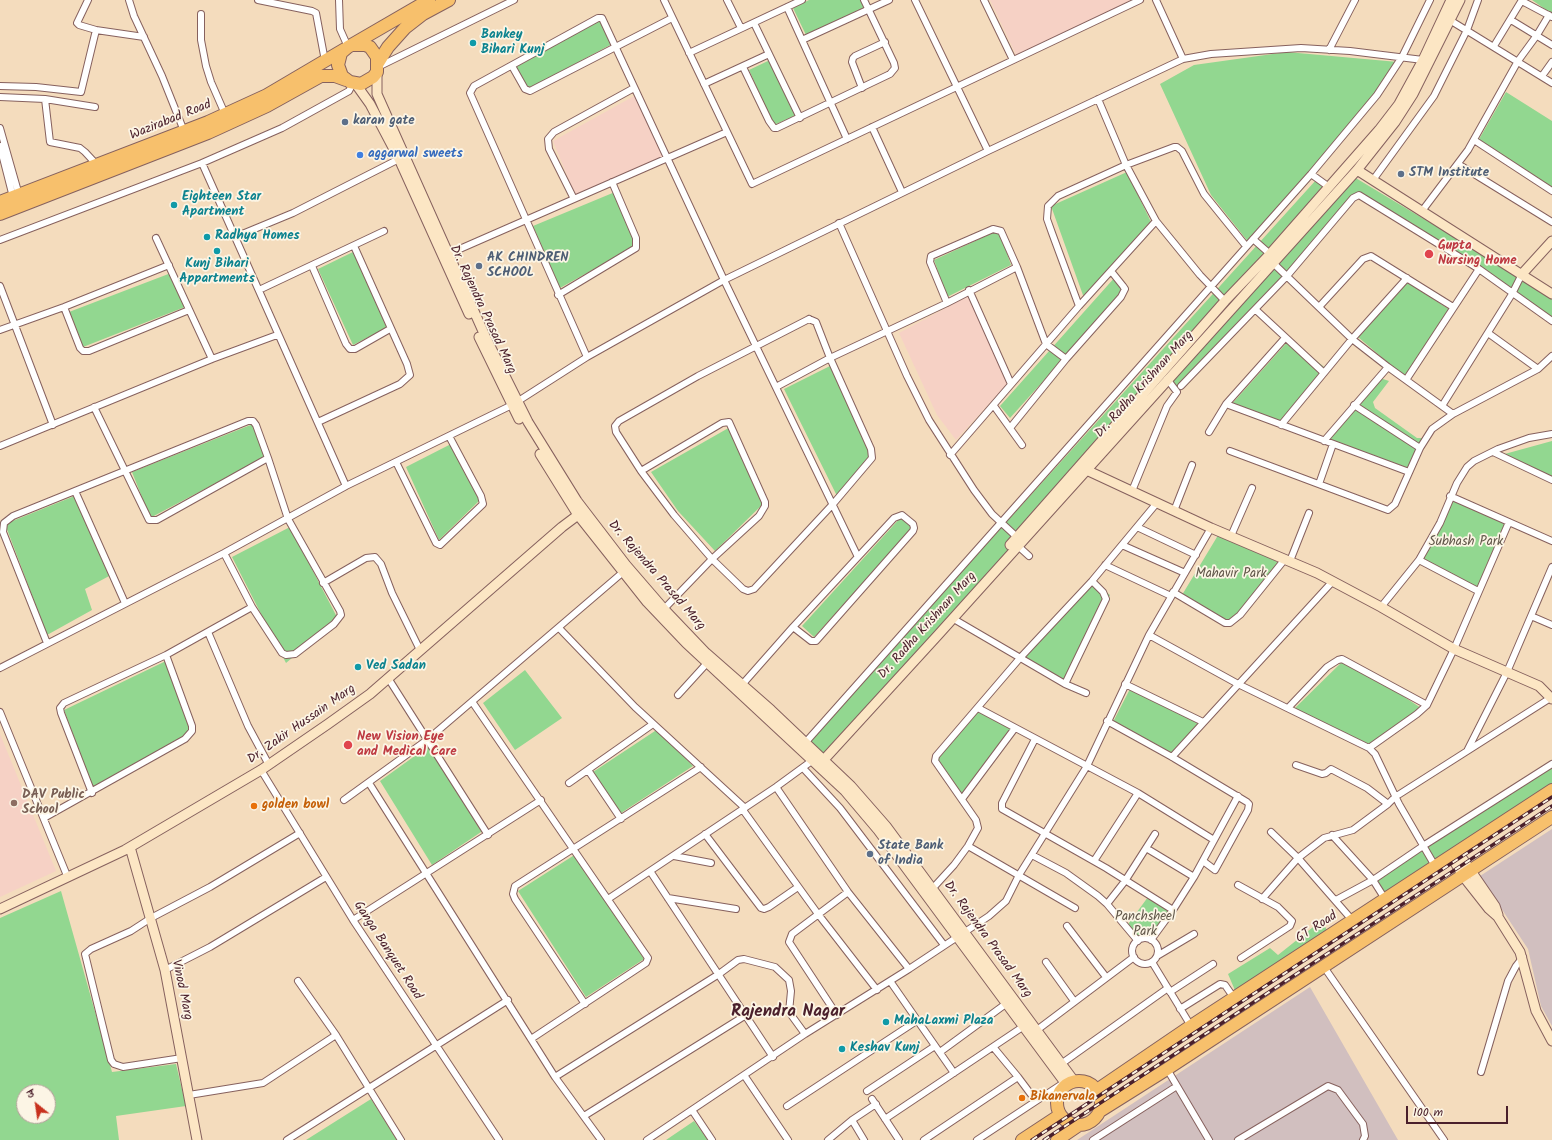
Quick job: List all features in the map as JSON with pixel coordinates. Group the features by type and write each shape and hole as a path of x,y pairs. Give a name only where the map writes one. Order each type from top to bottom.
{"highway":[{"name":"Wazirabad Road","path":"0,214 267,95 429,0"},
{"path":"378,67 377,57 370,48 365,45 349,47 341,53 338,65 342,76 351,82 368,81 378,67 388,47 405,28 423,14 449,0"},
{"name":"Wazirabad Road","path":"0,202 208,133 267,106 321,76 336,76 351,82"},
{"name":"GT Road","path":"1097,1090 1190,1026 1552,790"},
{"path":"1057,1140 1079,1125 1091,1121 1100,1111 1324,967 1552,817"},
{"path":"1079,1125 1070,1124 1060,1115 1057,1107 1057,1099 1060,1090 1068,1082 1087,1082 1097,1090 1101,1103 1100,1111"},
{"path":"1022,1140 1060,1115"}],"street":[{"path":"88,0 77,23 79,25 96,30 144,37"},
{"path":"129,0 184,131"},
{"path":"258,0 312,11 316,14 325,61"},
{"path":"339,0 340,29 349,47"},
{"path":"378,67 514,0"},
{"path":"664,0 752,184 1140,0"},
{"path":"727,0 741,28"},
{"path":"689,53 802,0"},
{"path":"743,67 769,121 774,128 780,128 893,72 894,63 864,0"},
{"path":"802,40 889,0"},
{"path":"915,0 988,151"},
{"path":"984,0 1013,60"},
{"path":"1156,0 1183,59"},
{"path":"1329,50 1355,0"},
{"path":"805,743 1311,174 1377,95 1402,57 1430,0"},
{"path":"1262,899 1298,858 1332,835 1353,830 1395,797 1552,698 1539,686 1454,649 1333,581 1288,560 1156,504 1083,468 1225,301 1271,258 1329,186 1352,167 1399,104 1447,18 1451,0"},
{"name":"Dr. Radha Krishnan Marg","path":"819,761 952,618 1083,468 1168,379 1271,258 1408,103 1447,18 1460,0"},
{"path":"1373,180 1434,96 1467,30 1478,0"},
{"path":"1422,211 1458,164 1474,140 1518,61 1550,16 1522,0 1494,46"},
{"path":"787,7 847,139"},
{"path":"201,14 200,37 206,66 211,82 225,114"},
{"path":"587,357 558,295 470,93 474,86 598,18 602,18 724,280 858,556"},
{"path":"512,66 525,89 530,91 672,18"},
{"path":"1447,18 1552,83"},
{"path":"1511,20 1552,45"},
{"path":"754,23 800,118"},
{"path":"0,86 36,87 81,92 96,30"},
{"path":"862,88 852,62 853,58 885,42"},
{"path":"0,668 224,553 346,486 515,404 587,357 724,280 902,192 1183,59 1211,54 1301,48 1423,60"},
{"path":"704,84 769,54"},
{"path":"1542,76 1552,62"},
{"name":"Dr. Rajendra Prasad Marg","path":"378,67 377,94 446,255"},
{"path":"0,240 202,163 282,128 320,109 350,91 351,82"},
{"name":"Dr. Rajendra Prasad Marg","path":"351,82 370,104 399,159 486,338 515,404 549,458 580,513 622,573 708,662 740,687 805,743 878,830 1037,1030 1061,1064 1068,1082"},
{"path":"574,199 549,148 548,139 554,132 634,88"},
{"path":"0,97 45,99 95,107"},
{"path":"45,99 50,142 80,148 99,170"},
{"path":"1098,99 1126,165 1156,221 1210,286 1225,301"},
{"path":"872,127 902,192"},
{"path":"0,128 16,196"},
{"path":"446,255 727,132"},
{"path":"1474,140 1552,191"},
{"path":"0,146 16,196"},
{"path":"1079,306 1047,219 1048,206 1058,196 1126,165 1174,147 1180,148 1204,194 1246,246"},
{"path":"235,237 293,213 399,159"},
{"path":"202,163 259,290 277,335 346,486"},
{"path":"1458,164 1552,222"},
{"path":"1352,167 1552,294"},
{"path":"1311,174 1329,186"},
{"path":"558,295 636,248 636,238 612,182"},
{"path":"1181,386 1256,310 1353,198 1359,195 1479,269 1512,294 1552,321"},
{"path":"950,455 1079,306 1156,221"},
{"path":"840,223 907,376 929,420 950,455 974,490 1000,522 1019,542 1029,556"},
{"path":"947,303 930,262 930,258 935,253 993,229 997,229 1003,233 1046,344 1066,359"},
{"path":"259,290 384,231"},
{"path":"156,238 212,359"},
{"path":"1253,239 1287,276 1352,339 1388,367 1454,414"},
{"path":"1442,406 1488,334 1522,274 1552,241"},
{"path":"318,422 406,380 410,376 410,371 354,246"},
{"path":"1319,307 1366,257 1375,258 1454,308"},
{"path":"0,330 64,307 169,265"},
{"path":"312,266 346,344 350,349 355,349 390,329"},
{"path":"776,387 830,358 947,303 969,290 1017,267"},
{"path":"1406,380 1479,269"},
{"path":"1010,428 1066,359 1122,298 1125,289 1111,271"},
{"path":"1281,424 1352,339 1407,278"},
{"path":"0,286 53,424"},
{"path":"969,290 1011,384"},
{"path":"64,307 80,348 83,351 89,351 189,310"},
{"path":"1256,310 1324,373"},
{"path":"809,319 813,319 816,322 830,358 873,453 868,464 833,504 751,591 743,589 712,559 674,516 641,471 616,432 616,423 698,376 809,319"},
{"path":"1488,334 1538,369"},
{"path":"0,446 212,359 277,335"},
{"path":"1209,432 1226,404 1285,338"},
{"path":"1230,451 1388,510 1395,504 1420,448 1432,429 1454,414 1538,369 1552,356"},
{"path":"1324,441 1388,367"},
{"path":"1132,491 1167,406 1177,392 1168,379"},
{"path":"1226,404 1409,472"},
{"path":"1354,405 1420,448"},
{"path":"994,406 1022,445"},
{"path":"94,408 123,471 146,517 149,520 157,520 268,458"},
{"path":"47,643 33,612 3,528 4,523 13,516 248,421 253,421 256,425 268,458 288,519 341,615 334,624 290,656 282,653 252,607 224,553"},
{"path":"641,471 722,423 729,422 763,494 765,506 759,516 712,559 661,612"},
{"path":"1381,607 1419,560 1440,522 1450,496 1467,468 1474,461 1492,452 1528,438 1552,434"},
{"path":"396,462 436,543 440,545 483,504 481,496 449,436"},
{"path":"1319,484 1333,444"},
{"path":"1492,452 1552,480"},
{"path":"1174,511 1192,465"},
{"path":"1231,536 1252,488"},
{"path":"75,492 125,603"},
{"path":"1450,496 1552,541"},
{"path":"933,888 954,865 968,846 976,832 978,824 935,761 935,758 1020,658 1092,581 1156,504"},
{"name":"Dr. Rajendra Prasad Marg","path":"580,513 626,565 661,612 819,761 851,786 886,826 933,888 961,934 1007,1003 1068,1082"},
{"name":"Dr. Zakir Hussain Marg","path":"0,909 68,878 130,847 269,765 328,724 388,678 580,513"},
{"path":"1105,566 1172,594 1225,623 1230,623 1240,615 1288,560 1309,513"},
{"path":"740,687 793,627 858,556 898,515 902,515 913,524 913,531 816,641 811,641 793,627"},
{"path":"1369,748 1417,714 1427,704 1454,649 1509,522"},
{"path":"1137,527 1196,555"},
{"path":"647,1140 773,1057 805,1034 877,990 989,916 1006,901 1019,875 1087,766 1107,721 1150,635 1211,528"},
{"path":"608,899 803,768 819,761 1019,542"},
{"path":"1122,545 1185,573"},
{"path":"323,583 366,558 375,557 381,564 392,593 420,650"},
{"path":"1419,560 1478,591"},
{"path":"1468,750 1507,672 1552,567"},
{"path":"344,800 427,740 622,573"},
{"path":"1065,684 1106,599 1104,592 1092,581"},
{"path":"1172,757 1333,581"},
{"path":"92,793 60,713 60,708 69,699 166,655 252,607"},
{"path":"1531,616 1552,625"},
{"path":"952,618 1065,684 1086,693"},
{"path":"559,628 653,724 702,767 744,809 798,887 877,990"},
{"path":"208,632 248,726 269,765"},
{"path":"1150,635 1238,684 1369,748 1375,754 1395,797 1435,866"},
{"path":"44,818 92,793 185,739 192,731 192,726 166,655"},
{"path":"1288,708 1327,666 1342,659 1427,704"},
{"path":"678,695 708,662"},
{"path":"388,678 488,834"},
{"path":"1126,684 1204,722"},
{"path":"473,702 647,955 648,961 531,1039"},
{"path":"978,708 1138,793 1214,840"},
{"path":"0,712 68,878"},
{"path":"1107,721 1172,757 1247,802 1248,807 1215,870 1203,861"},
{"path":"569,783 653,724"},
{"path":"962,799 1016,728"},
{"path":"1035,739 1001,806 1006,811 1094,861 1173,910"},
{"path":"1336,900 1373,880 1423,846 1552,764"},
{"path":"1296,765 1325,774 1331,769 1367,788 1388,804"},
{"path":"585,1004 513,894 515,886 702,767"},
{"path":"803,768 840,808 944,945"},
{"name":"Ganga Banquet Road","path":"261,770 353,920 498,1140"},
{"path":"588,770 621,819"},
{"path":"369,783 508,1000 555,1077 601,1140"},
{"path":"776,787 848,892 909,969"},
{"path":"1094,861 1138,793"},
{"path":"1151,940 1173,910 1194,877 1238,796"},
{"path":"353,920 541,800"},
{"path":"1271,832 1298,858 1336,900 1352,921"},
{"path":"182,1058 123,1067 114,1064 111,1060 85,957 87,952 132,931 151,918 210,887 300,833"},
{"path":"705,834 764,910 798,887"},
{"path":"1107,904 1125,881 1155,834"},
{"path":"1332,835 1373,880 1386,899"},
{"path":"968,846 1075,908"},
{"name":"Vinod Marg","path":"130,847 165,970 197,1140"},
{"path":"1146,848 1194,877"},
{"path":"1454,854 1467,873 1495,906 1498,917 1523,957 1532,1001 1542,1025 1552,1041"},
{"path":"1032,855 1066,874 1107,904 1138,941"},
{"path":"674,856 711,863"},
{"path":"650,871 773,1057"},
{"path":"165,970 210,948 326,877"},
{"path":"1238,885 1278,907 1291,918 1292,924 1241,958"},
{"path":"837,1015 789,942 792,934 848,892"},
{"path":"668,898 736,909"},
{"path":"1067,926 1106,977"},
{"path":"1157,956 1158,948 1151,940 1144,938 1138,941 1133,950 1134,957 1144,964 1152,962 1157,956 1194,934"},
{"path":"1037,1030 1134,957"},
{"path":"1481,1072 1508,981 1523,957"},
{"path":"555,1077 719,974 738,960 744,958 775,967 789,980 791,991 789,1012 805,1034"},
{"path":"1046,962 1074,1001"},
{"path":"1152,962 1190,1026"},
{"path":"1061,1064 1169,990 1213,964"},
{"path":"1324,967 1444,1140"},
{"path":"298,981 336,1035 401,1140"},
{"path":"890,981 954,1073"},
{"path":"1180,1009 1220,984 1225,985 1234,998"},
{"path":"287,1140 368,1087 508,1000"},
{"path":"940,1052 1007,1003"},
{"path":"584,1116 746,1015"},
{"path":"787,1106 918,1020"},
{"path":"885,1119 994,1048 1024,1026"},
{"path":"189,1095 263,1083 336,1035"},
{"path":"867,1091 935,1046"},
{"path":"994,1048 1036,1101"},
{"path":"1167,1069 1210,1140"},
{"path":"744,1075 788,1140"},
{"path":"924,1140 1018,1077"},
{"path":"977,1140 1068,1082"},
{"path":"1093,1140 1177,1086"},
{"path":"1238,1140 1328,1086 1338,1090 1363,1124 1365,1136 1363,1140"},
{"path":"828,1140 874,1102 899,1140"},
{"path":"692,1110 712,1140"},
{"path":"852,1120 864,1140"}],"shaded area":[{"path":"990,0 1132,0 1016,55"},
{"path":"636,95 664,156 575,195 553,141"},
{"path":"972,294 1009,382 956,440 937,415 899,333"},
{"name":"DAV Public School","path":"0,734 56,871 0,897"},
{"path":"1552,829 1552,1026 1541,1006 1528,949 1480,876"},
{"path":"1310,987 1398,1140 1077,1140"}],"green space":[{"path":"809,0 864,0 867,6 806,35 793,8"},
{"path":"1532,0 1552,0 1552,14"},
{"path":"604,18 614,43 528,89 516,67"},
{"path":"1287,52 1398,62 1379,96 1249,243 1211,195 1160,84 1194,65"},
{"path":"770,60 796,115 774,125 749,70"},
{"path":"1506,92 1552,121 1552,189 1478,141"},
{"path":"1127,172 1151,222 1084,298 1051,206"},
{"path":"1354,177 1552,296 1552,317 1360,194 1180,388 1170,380"},
{"path":"1316,180 1329,189 827,758 809,740"},
{"path":"615,192 639,244 560,288 533,226"},
{"path":"999,230 1011,265 947,297 934,260"},
{"path":"353,252 388,327 353,345 318,269"},
{"path":"171,273 185,307 83,347 69,312"},
{"path":"1116,276 1127,288 1010,418 1000,406"},
{"path":"1407,282 1450,310 1406,378 1358,337"},
{"path":"1290,339 1329,371 1281,425 1230,406"},
{"path":"832,365 874,454 837,496 784,389"},
{"path":"1380,378 1389,381 1373,402 1375,408 1417,438 1424,438 1410,470 1327,441"},
{"path":"253,424 267,456 150,518 132,472"},
{"path":"732,426 765,502 715,551 678,511 651,472"},
{"path":"1552,441 1552,478 1501,455"},
{"path":"451,444 480,500 439,540 406,467"},
{"path":"77,495 111,575 85,589 92,610 47,635 5,524"},
{"name":"Subhash Park","path":"1452,498 1509,526 1481,590 1421,559"},
{"path":"901,517 913,528 814,637 802,626"},
{"path":"290,527 338,619 286,663 232,557"},
{"name":"Mahavir Park","path":"1220,532 1283,565 1231,624 1182,595"},
{"path":"1092,581 1110,595 1065,684 1020,658"},
{"path":"1346,658 1424,710 1369,744 1294,709"},
{"path":"168,660 193,733 93,788 64,710"},
{"path":"525,670 562,718 515,750 483,703"},
{"path":"1132,685 1201,721 1171,754 1113,722"},
{"path":"980,709 1013,727 963,796 937,759"},
{"path":"658,729 693,766 621,813 593,772"},
{"path":"430,745 484,830 432,865 380,781"},
{"path":"1552,764 1552,790 1387,898 1373,881"},
{"path":"576,854 644,959 586,997 518,891"},
{"path":"61,891 112,1072 176,1064 186,1106 116,1116 119,1140 0,1140 0,918"},
{"name":"Panchsheel Park","path":"1148,897 1172,910 1154,939 1139,943 1126,927"},
{"path":"1322,920 1329,935 1237,995 1228,974 1270,948 1278,955"},
{"path":"371,1099 397,1140 306,1140"},
{"path":"694,1121 708,1140 666,1140"}],"railway":[{"path":"1032,1140 1552,797"},
{"path":"1044,1140 1552,806"}],"place":[{"name":"Bankey Bihari Kunj","path":"473,43"},
{"name":"karan gate","path":"345,122"},
{"name":"aggarwal sweets","path":"360,155"},
{"name":"STM Institute","path":"1401,174"},
{"name":"Eighteen Star Apartment","path":"174,205"},
{"name":"Radhya Homes","path":"207,237"},
{"name":"Kunj Bihari Appartments","path":"217,251"},
{"name":"Gupta Nursing Home","path":"1429,254"},
{"name":"AK CHINDREN SCHOOL","path":"479,266"},
{"name":"Ved Sadan","path":"358,667"},
{"name":"New Vision Eye and Medical Care","path":"348,745"},
{"name":"DAV Public School","path":"14,803"},
{"name":"golden bowl","path":"254,806"},
{"name":"State Bank of India","path":"870,854"},
{"name":"MahaLaxmi Plaza","path":"886,1022"},
{"name":"Keshav Kunj","path":"842,1049"},
{"name":"Bikanervala","path":"1022,1098"}],"district":[{"name":"Rajendra Nagar","path":"788,1013"}]}
